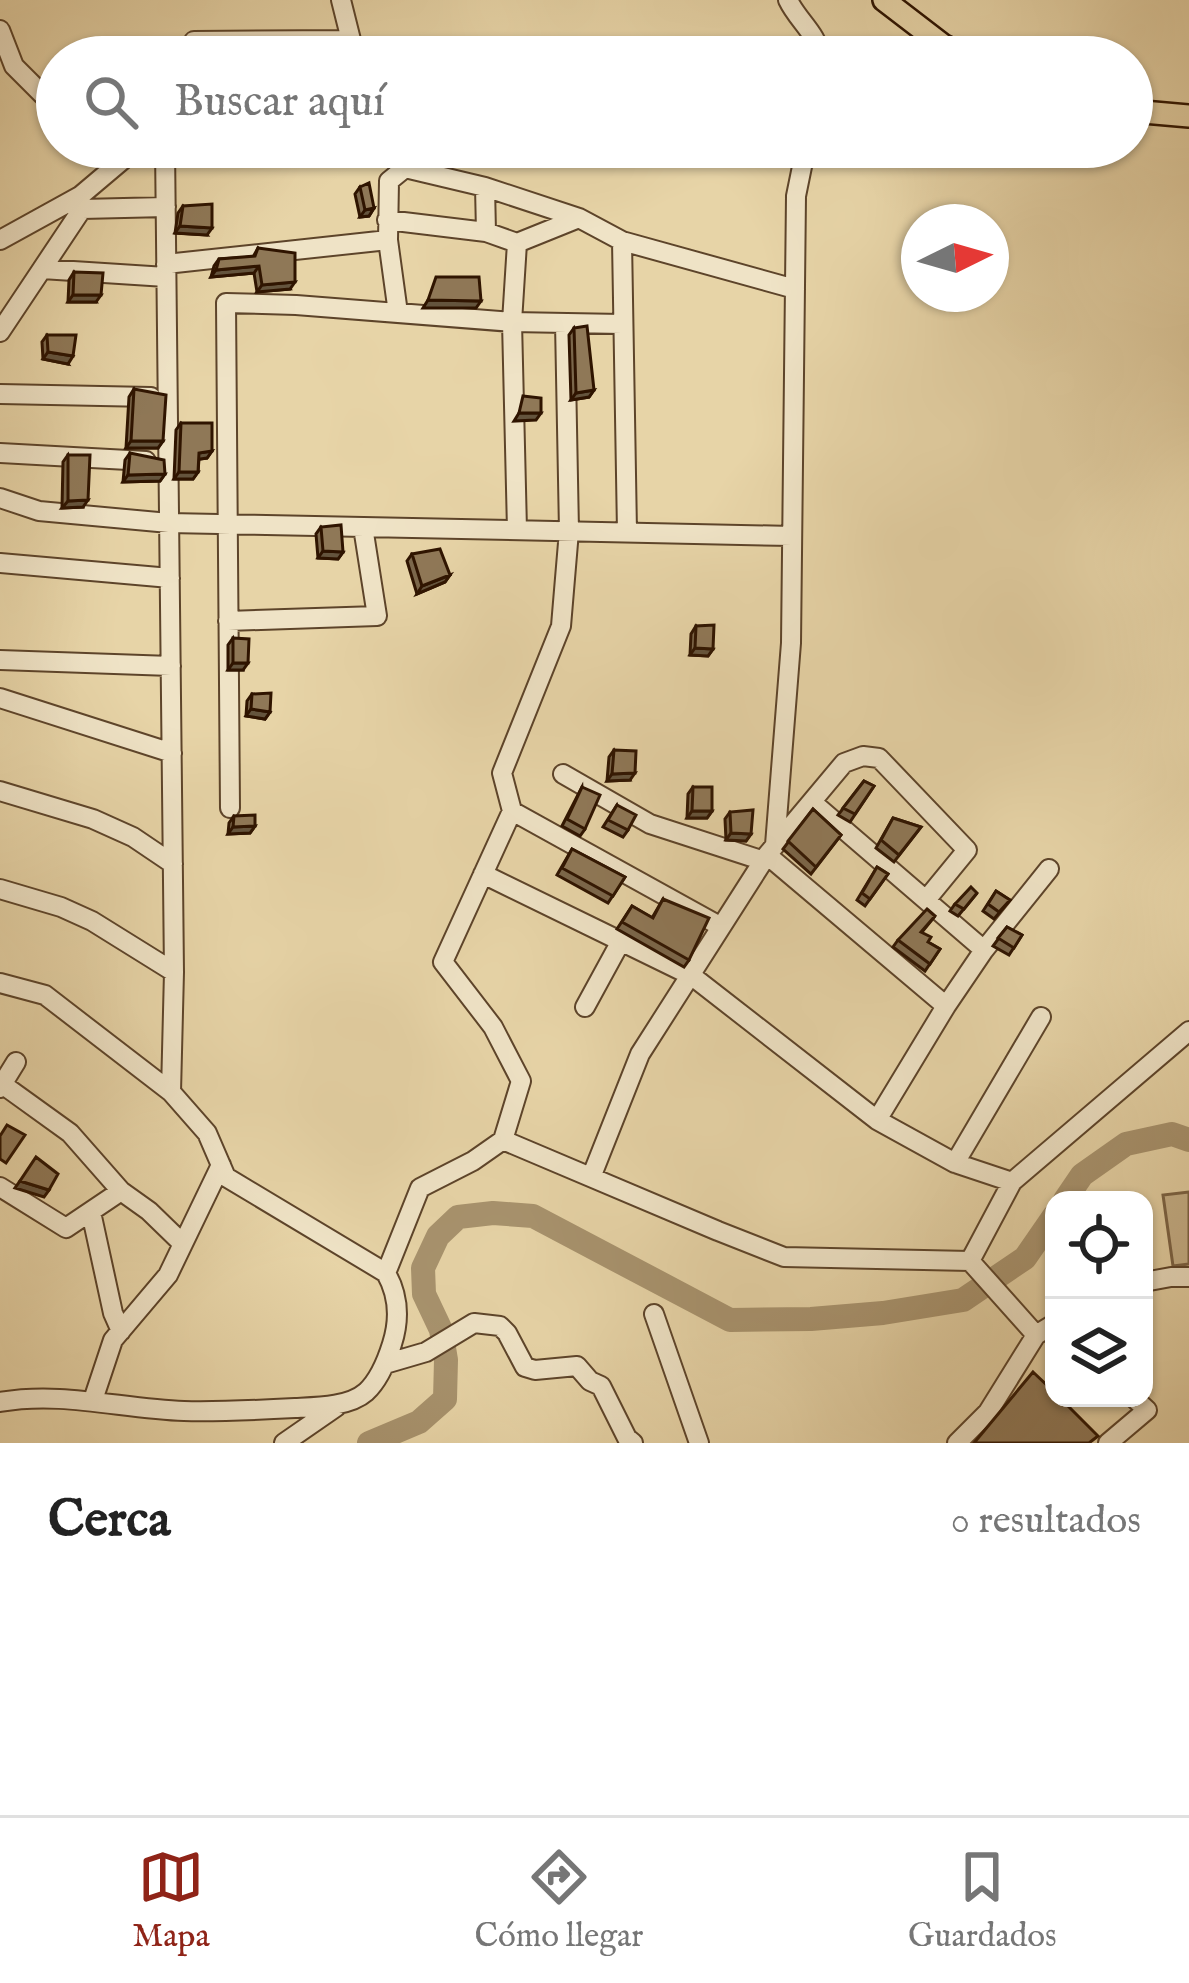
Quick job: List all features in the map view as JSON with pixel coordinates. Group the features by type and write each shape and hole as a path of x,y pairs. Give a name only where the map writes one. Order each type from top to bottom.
{"main road":[{"path":"884,0 931,36"},
{"path":"1153,113 1189,116"}],"street":[{"path":"341,0 350,36"},
{"path":"788,0 814,36"},
{"path":"1,29 14,67 36,88"},
{"path":"0,332 81,203 117,168"},
{"path":"165,168 175,972 171,1092"},
{"path":"398,313 388,230 388,181 405,168 579,218 622,242 795,289"},
{"path":"769,854 791,643 796,196 802,168"},
{"path":"485,188 486,232"},
{"path":"0,239 81,203 166,207"},
{"path":"42,269 166,270 388,230 486,232 517,243 579,218"},
{"path":"622,242 627,532"},
{"path":"517,243 512,322 517,530"},
{"path":"230,808 226,303 512,322 622,324"},
{"path":"386,1273 420,1188 503,1140 521,1082 493,1027 443,962 512,811 502,773 561,626 569,531 565,322"},
{"path":"0,394 168,397"},
{"path":"0,453 169,462"},
{"path":"0,498 39,511 169,523 792,536"},
{"path":"227,621 377,616 363,527"},
{"path":"0,563 170,578"},
{"path":"0,660 171,665"},
{"path":"0,698 172,753"},
{"path":"592,1175 640,1054 769,854 844,763 862,756 879,758 967,850 926,900"},
{"path":"563,774 650,824 769,854 946,1006"},
{"path":"0,791 93,819 133,837 173,864"},
{"path":"812,802 984,950"},
{"path":"512,811 722,927"},
{"path":"877,1120 984,950 1049,869"},
{"path":"483,874 692,976 877,1120 955,1163 1012,1182"},
{"path":"0,889 92,921 175,972"},
{"path":"585,1007 621,941"},
{"path":"0,983 45,995 171,1092 207,1133 226,1177 386,1273 398,1306 385,1364 365,1393 345,1401 183,1411 93,1400 0,1402"},
{"path":"955,1163 1041,1017"},
{"path":"975,1267 1012,1182 1189,1031"},
{"path":"16,1062 1,1086 70,1133 121,1191 183,1244"},
{"path":"503,1140 784,1257 975,1267 1005,1300 1045,1325"},
{"path":"93,1400 112,1340 168,1275 221,1166"},
{"path":"0,1186 66,1228 121,1191"},
{"path":"91,1211 121,1331"},
{"path":"1153,1280 1189,1277"},
{"path":"654,1314 699,1443"},
{"path":"385,1364 426,1352 474,1323 500,1326 525,1367 577,1366 590,1382 601,1386 633,1443"},
{"path":"967,1443 1045,1334"},
{"path":"284,1443 345,1401"},
{"path":"1108,1443 1148,1410 1144,1407"},
{"path":"957,1443 988,1412"}],"shaded area":[{"path":"1189,1192 1189,1264 1173,1266 1163,1195"}],"building":[{"path":"369,183 374,208 365,210 360,187"},
{"path":"212,204 212,228 180,226 183,206"},
{"path":"258,248 295,253 295,282 262,285 259,266 216,270 219,259 255,256"},
{"path":"74,272 103,273 101,295 73,295"},
{"path":"436,277 479,277 481,301 428,300"},
{"path":"587,326 594,390 576,393 574,328"},
{"path":"47,335 76,335 73,356 48,352"},
{"path":"134,389 166,395 163,441 131,441"},
{"path":"523,396 541,398 541,413 519,413"},
{"path":"181,423 212,423 212,451 199,453 198,472 179,472"},
{"path":"130,453 164,460 165,474 128,475"},
{"path":"68,455 90,455 88,500 68,501"},
{"path":"341,525 343,552 323,551 321,527"},
{"path":"440,549 450,575 422,586 412,554"},
{"path":"714,625 713,649 695,648 696,626"},
{"path":"233,638 249,639 248,663 233,663"},
{"path":"271,693 270,712 251,709 252,694"},
{"path":"614,750 636,751 635,773 612,774"},
{"path":"864,781 874,786 855,814 843,808"},
{"path":"582,787 600,795 585,829 567,819"},
{"path":"693,787 712,787 712,811 692,811"},
{"path":"617,805 636,815 628,830 608,820"},
{"path":"813,809 841,835 816,867 788,841"},
{"path":"753,810 751,834 731,833 730,812"},
{"path":"255,815 255,826 233,827 234,816"},
{"path":"893,818 921,827 899,855 881,840"},
{"path":"572,849 625,877 613,896 562,868"},
{"path":"877,867 888,874 870,899 862,893"},
{"path":"971,887 977,893 964,909 955,904"},
{"path":"996,891 1010,900 999,912 988,904"},
{"path":"663,899 709,918 689,960 622,922 632,906 653,918"},
{"path":"927,909 935,916 921,932 940,949 930,964 898,940"},
{"path":"1007,927 1022,935 1014,948 998,938"},
{"path":"7,1125 25,1135 6,1163 0,1159 0,1136"},
{"path":"36,1157 58,1174 49,1190 20,1181"},
{"path":"1033,1372 1045,1383 1045,1407 1069,1407 1098,1436 1089,1443 974,1443"}],"waterway":[{"path":"1071,1191 1082,1175 1126,1144 1172,1134 1189,1140"},
{"path":"369,1443 419,1422 445,1399 441,1330 424,1294 423,1268 438,1236 458,1217 533,1216 730,1320 883,1313 963,1300 1025,1258 1045,1229"}]}
